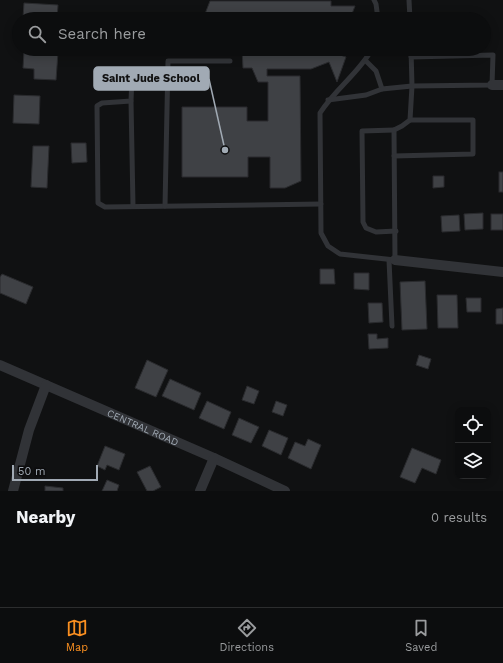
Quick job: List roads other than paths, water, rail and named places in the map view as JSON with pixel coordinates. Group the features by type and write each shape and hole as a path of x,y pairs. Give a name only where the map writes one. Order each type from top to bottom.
{"street":[{"path":"492,85 503,85"},
{"path":"392,260 503,272"},
{"name":"CENTRAL ROAD","path":"0,364 286,491"},
{"path":"13,491 29,430 46,385"},
{"path":"200,491 214,458"}],"lane":[{"path":"374,0 377,12"},
{"path":"409,0 410,12"},
{"path":"328,100 366,95 382,89 412,86 492,85 493,55 491,55"},
{"path":"368,56 366,61 328,100 320,113 322,233 328,246 340,254 392,260"},
{"path":"410,120 412,86 411,57 452,56"},
{"path":"165,206 168,61 230,61"},
{"path":"366,61 376,71 382,89"},
{"path":"133,206 132,77 168,75"},
{"path":"131,101 102,103 97,106 98,203 105,207 321,204"},
{"path":"394,156 473,154 473,120 410,120 394,130 362,131 363,222 366,228 376,232 396,231"},
{"path":"392,326 392,260 396,231 394,130"}],"place":[{"name":"Saint Jude School","path":"225,150"}]}
